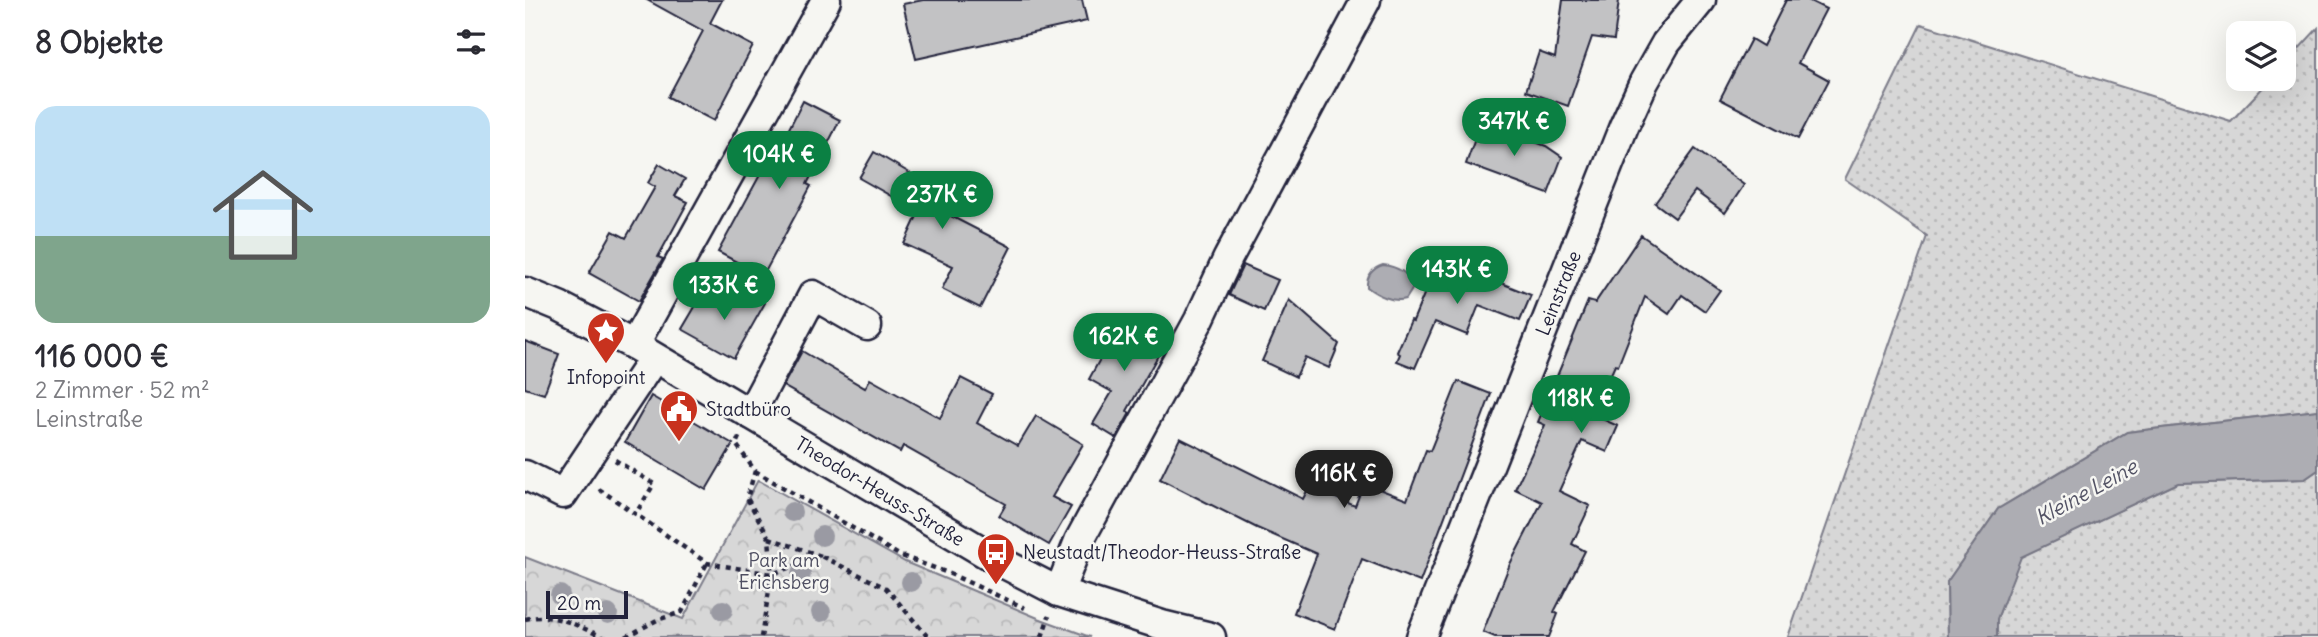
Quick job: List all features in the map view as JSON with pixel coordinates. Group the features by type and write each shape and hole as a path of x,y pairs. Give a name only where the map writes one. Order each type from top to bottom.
{"street":[{"path":"525,475 563,494 596,447 826,0"},
{"path":"1059,592 1079,541 1199,320 1228,258 1366,0"},
{"name":"Leinstraße","path":"1421,637 1624,126 1666,43 1701,0"},
{"name":"Theodor-Heuss-Straße","path":"525,292 559,306 644,351 997,561 1059,592 1162,625 1211,637"},
{"path":"750,414 813,295 867,326"}],"path":[{"path":"750,414 736,444 755,471 899,555 1060,622"},
{"path":"596,447 654,484 636,513"},
{"path":"755,471 747,498 769,538 772,575 761,637"},
{"path":"577,476 707,563 772,575 821,556"},
{"path":"769,538 821,556 886,588 928,637"},
{"path":"626,637 657,620 682,612 707,563"},
{"path":"525,620 538,616 565,620 603,637"}],"green space":[{"path":"1921,24 2231,121 2260,91 2296,91 2296,52 2318,28 2318,410 2127,432 1998,509 1947,582 1948,637 1788,637 1927,236 1845,179"},
{"path":"2318,470 2318,637 1997,637 1997,619 2020,557 2178,483 2305,479"},
{"name":"Park am Erichsberg","path":"758,480 905,562 1090,637 525,637 525,557 683,619"}],"water":[{"path":"1383,265 1398,269 1410,279 1413,288 1406,299 1386,298 1367,287 1371,273"},
{"name":"Kleine Leine","path":"2318,410 2318,470 2305,479 2178,483 2021,557 1997,619 1997,637 1948,637 1947,582 1998,509 2127,432"}],"building":[{"path":"647,0 722,0 710,23 753,46 714,121 668,97 703,31"},
{"path":"923,0 1082,0 1087,21 916,59 903,4"},
{"path":"1563,0 1619,0 1614,40 1592,37 1568,106 1526,91 1539,52 1555,58"},
{"path":"1786,0 1808,0 1826,9 1798,63 1829,80 1798,139 1720,99 1751,39 1763,46"},
{"path":"803,101 840,120 807,184 811,186 763,276 718,252 767,162 771,164"},
{"path":"1481,122 1546,146 1562,157 1548,194 1466,164"},
{"path":"1695,149 1744,185 1725,213 1695,191 1675,218 1655,203"},
{"path":"874,152 932,186 933,183 952,192 943,212 1011,247 980,308 942,289 953,266 904,244 919,212 859,178"},
{"path":"659,164 685,179 675,196 688,202 658,257 663,259 639,301 589,273 613,231 626,238 655,187 648,183"},
{"path":"1641,235 1720,290 1705,311 1682,295 1669,314 1645,297 1618,366 1615,365 1593,415 1618,426 1607,452 1582,441 1559,491 1590,506 1572,544 1585,551 1554,612 1558,614 1549,637 1495,637 1483,632 1510,564 1542,502 1515,489 1545,425 1538,422 1588,301 1595,303"},
{"path":"1439,258 1531,295 1520,321 1479,305 1467,335 1435,322 1415,368 1397,361 1400,354 1397,352"},
{"path":"1243,265 1278,280 1264,311 1229,295"},
{"path":"738,288 765,303 734,358 682,329 702,295 726,309"},
{"path":"1289,300 1339,344 1329,368 1305,357 1296,377 1262,361"},
{"path":"1122,319 1165,343 1127,411 1130,413 1116,438 1093,424 1112,392 1089,379"},
{"path":"525,341 559,354 544,394 525,388"},
{"path":"802,351 865,388 870,379 940,418 961,378 992,394 977,423 1018,446 1036,416 1083,444 1052,497 1071,507 1049,545 999,516 1006,504 903,446 900,452 783,386"},
{"path":"1458,381 1491,394 1420,582 1362,559 1335,629 1294,613 1317,554 1257,528 1160,479 1180,438 1303,499 1309,487 1355,506 1364,483 1407,500 1426,450 1430,451"},
{"name":"Stadtbüro","path":"651,396 733,444 706,490 625,442"}],"place":[{"name":"Infopoint","path":"606,365"},
{"name":"Stadtbüro","path":"679,443"},
{"name":"Neustadt/Theodor-Heuss-Straße","path":"996,586"}]}
